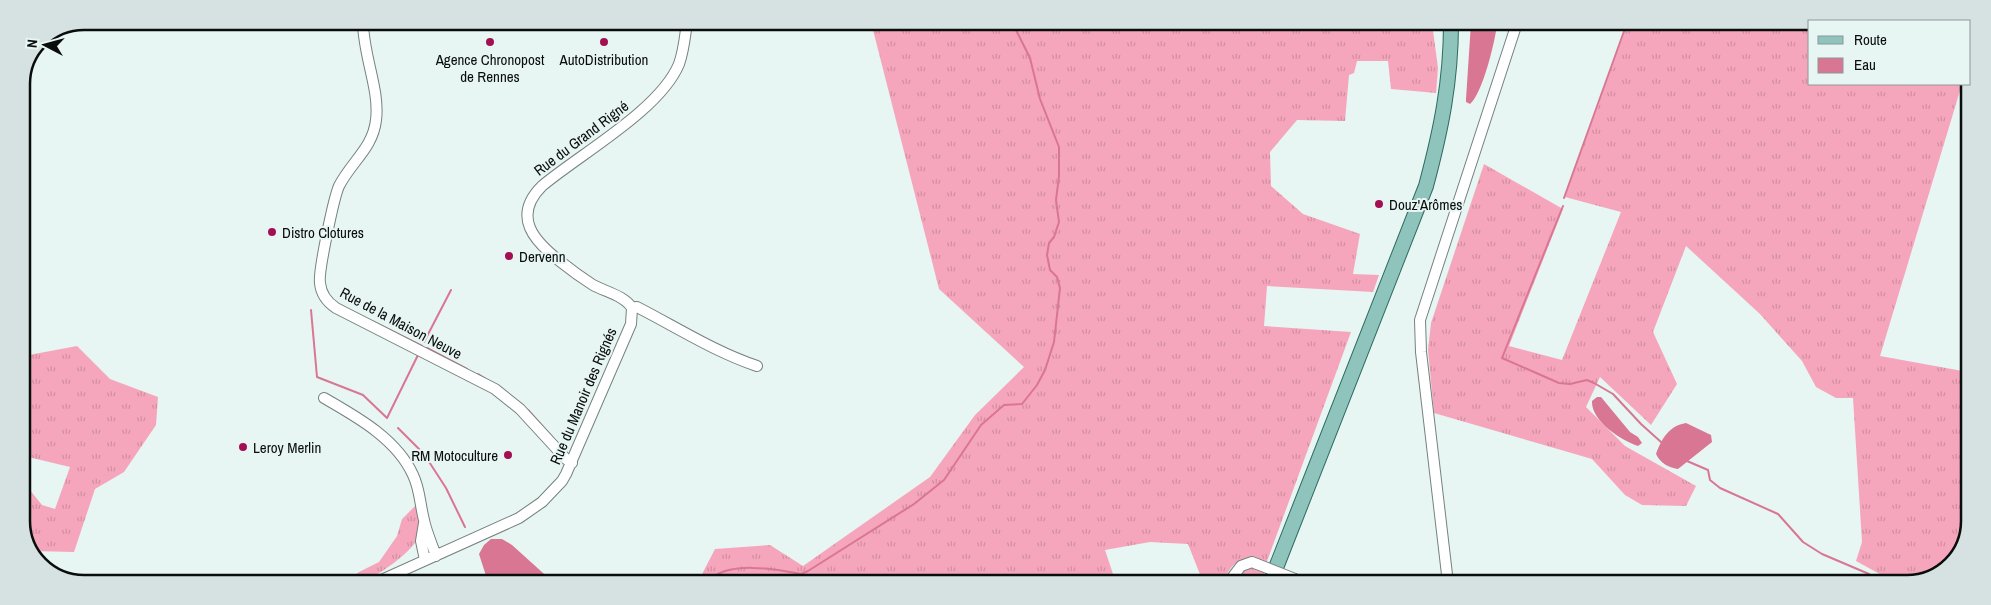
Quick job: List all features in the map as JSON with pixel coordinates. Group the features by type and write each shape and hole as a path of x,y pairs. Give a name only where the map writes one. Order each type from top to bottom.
{"main road":[{"path":"1443,30 1446,63 1444,105"},
{"path":"1273,575 1413,222 1436,150 1450,72 1451,30"}],"street":[{"name":"Rue de la Maison Neuve","path":"364,30 365,53 377,103 376,122 372,139 344,178 336,193 320,277 323,293 330,304 495,390 520,409 566,459 572,463"},
{"name":"Rue du Grand Rigné","path":"685,30 678,65 658,94 628,122 542,186 533,197 528,208 530,228 538,243 592,284 623,300 632,308 637,307 702,341 757,366"},
{"path":"1447,575 1421,352 1420,320 1515,30"},
{"name":"Rue du Manoir des Rignés","path":"392,575 529,513 562,481 572,463 631,324 632,308"},
{"path":"324,398 365,423 401,455 417,484 424,522 436,556"},
{"path":"424,522 421,541 425,560"},
{"path":"1234,575 1240,566 1252,562 1284,575"}],"green space":[{"path":"873,30 1433,30 1438,68 1436,93 1391,89 1388,61 1357,61 1354,73 1349,75 1345,121 1297,120 1270,152 1271,186 1303,214 1360,234 1353,274 1379,275 1373,292 1267,286 1264,326 1351,332 1266,564 1243,560 1234,564 1226,575 1200,575 1188,544 1150,542 1105,550 1113,575 702,575 715,549 770,545 803,566 930,477 975,415 1024,367 939,289"},
{"path":"1622,30 1808,30 1808,85 1961,85 1880,356 1961,371 1961,528 1952,551 1940,564 1917,574 1882,575 1856,561 1862,542 1853,398 1836,398 1816,387 1802,361 1760,314 1686,246 1653,332 1677,384 1651,425 1600,377 1586,407 1625,446 1696,486 1686,506 1642,505 1625,495 1592,459 1434,413 1428,350 1431,323 1484,164 1563,209 1509,346 1562,360 1621,212 1565,197 1625,31"},
{"path":"77,346 110,379 158,397 156,425 124,472 95,489 74,552 39,551 31,531 30,490 42,505 55,509 70,467 30,457 30,355"},
{"path":"417,504 419,530 417,539 408,551 375,575 355,575 379,562 397,536 402,519"},
{"path":"1253,566 1265,571 1263,575 1238,575 1242,570"}],"water":[{"path":"1471,30 1496,30 1484,79 1475,99 1470,104 1466,102"},
{"path":"1597,397 1601,397 1630,432 1638,437 1642,443 1638,446 1608,429 1596,416 1593,408 1592,401"},
{"path":"1686,423 1711,435 1712,442 1678,469 1665,464 1656,454 1667,434 1675,427"},
{"path":"491,539 502,539 512,545 545,575 486,575 479,554 484,545"}],"waterway":[{"path":"716,575 739,568 778,570 801,574 808,571 914,504 944,480 981,425 1004,405 1022,404 1037,385 1045,370 1054,342 1060,288 1057,277 1050,270 1047,255 1049,243 1054,237 1059,222 1056,200 1059,176 1059,147 1040,99 1030,58 1016,30"},
{"path":"1564,198 1624,30"},
{"path":"1563,206 1502,358 1559,383 1570,384 1587,380 1594,383 1613,394 1661,442"},
{"path":"424,342 451,290"},
{"path":"311,310 317,377 363,395 387,418 418,355"},
{"path":"372,321 422,346"},
{"path":"427,348 467,369"},
{"path":"478,374 486,379"},
{"path":"528,410 553,438"},
{"path":"398,428 424,454 446,488 465,527"},
{"path":"1687,461 1708,470 1710,480 1720,488 1778,514 1803,542 1822,554 1870,575"}],"place":[{"name":"Agence Chronopost de Rennes","path":"490,42"},
{"name":"AutoDistribution","path":"604,42"},
{"name":"Douz'Arômes","path":"1379,204"},
{"name":"Distro Clotures","path":"272,232"},
{"name":"Dervenn","path":"509,256"},
{"name":"Leroy Merlin","path":"243,447"},
{"name":"RM Motoculture","path":"508,455"}]}
